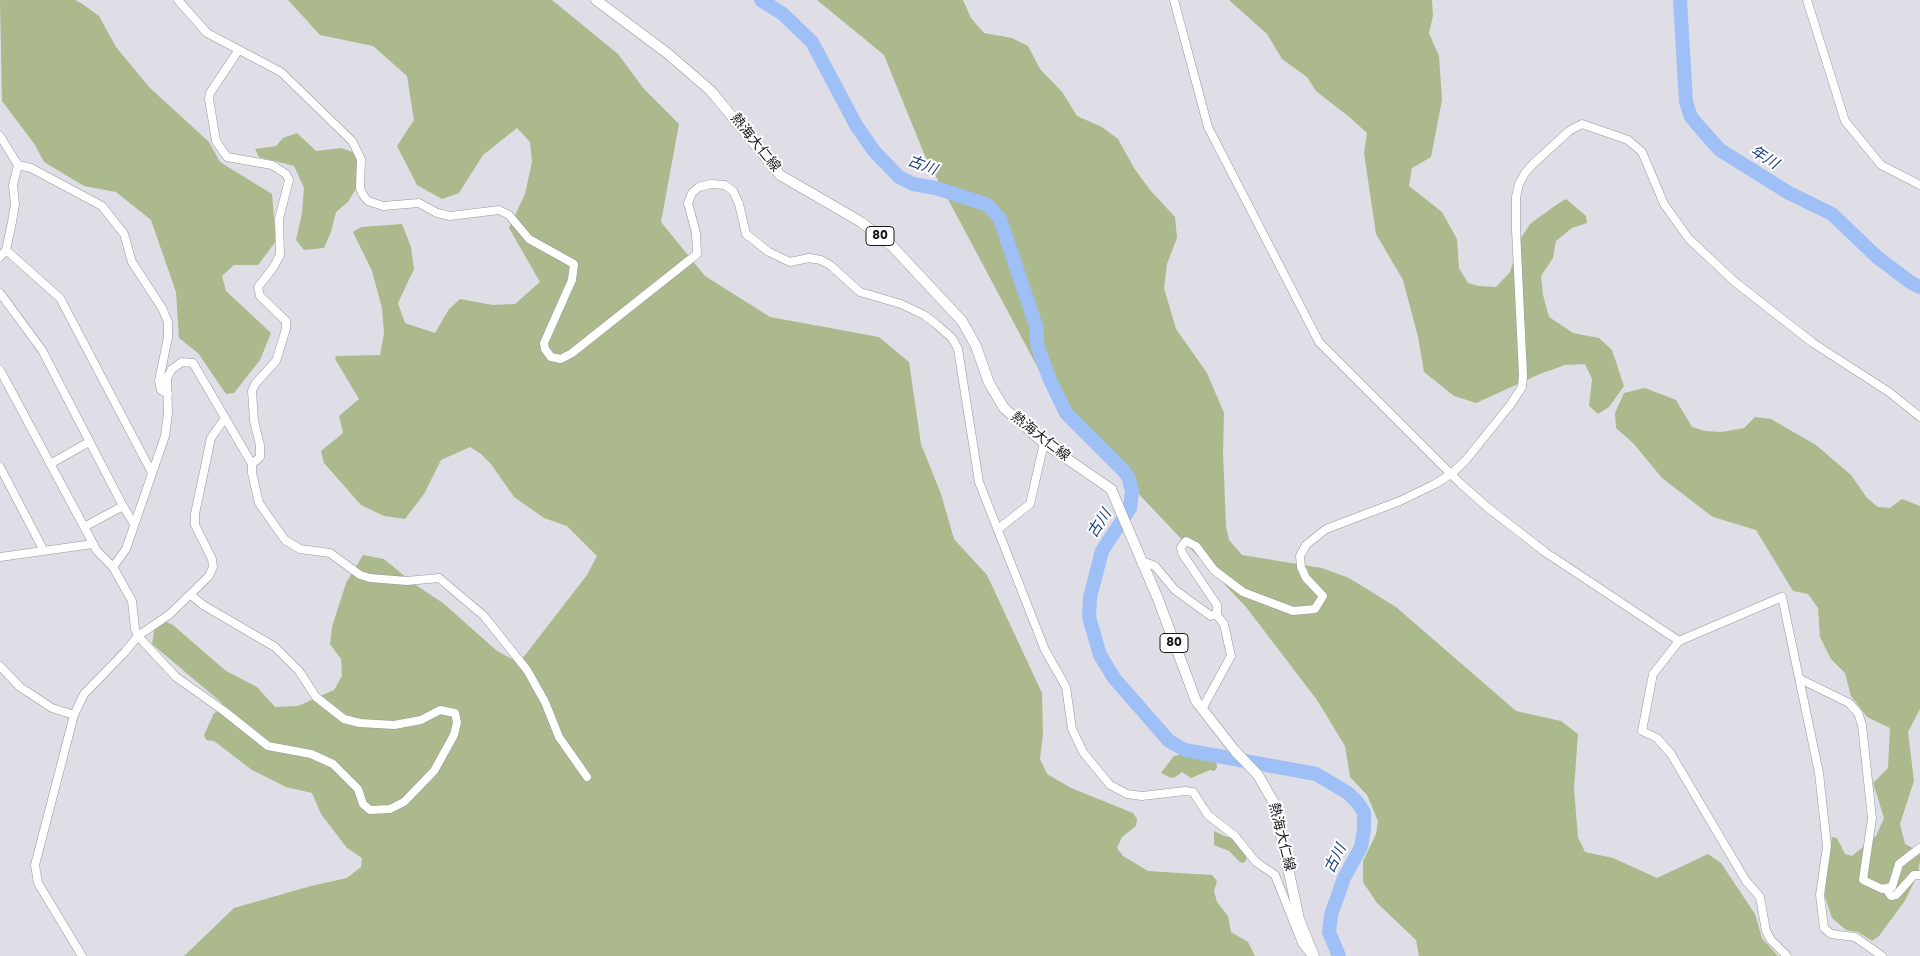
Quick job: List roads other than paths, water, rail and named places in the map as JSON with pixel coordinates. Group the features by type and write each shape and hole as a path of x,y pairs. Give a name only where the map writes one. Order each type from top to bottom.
{"main road":[{"name":"熱海大仁線","path":"596,0 667,52 711,91 780,175 861,222 892,246 968,330 990,384 1004,408 1044,443 1106,485 1116,498 1122,509 1190,687 1202,709 1252,769 1274,803 1299,919 1313,956"}],"street":[{"path":"178,0 207,33 281,72 352,140 361,158 360,188 362,195 368,200 383,206 419,203 437,213 450,216 499,210 509,215 528,239 574,264 572,280 544,343 547,354 555,359 560,359 572,353 697,254 698,245 688,203 689,198 692,193 705,185 718,184 730,188 739,204 743,229 756,244 787,261 810,258 826,262 860,292 888,298 924,315 952,338 960,356 980,482 1045,650 1066,687 1072,729 1076,740 1088,760 1110,785 1127,794 1142,796 1185,791 1193,792 1208,815 1235,836 1256,862 1275,875 1302,943 1313,956"},
{"path":"1174,0 1208,127 1319,342 1487,508 1545,552 1679,641"},
{"path":"1807,0 1845,121 1881,165 1920,185"},
{"path":"238,51 210,92 209,99 216,141 227,157 272,165 286,174 289,180 279,219 280,255 273,268 258,287 260,296 286,321 286,329 276,361 255,384 252,392 254,421 260,445 260,457 252,464"},
{"path":"1202,709 1231,656 1224,624 1216,614 1216,605 1182,553 1182,544 1186,541 1193,543 1214,570 1243,592 1293,610 1315,610 1323,596 1306,578 1301,567 1300,556 1306,545 1326,529 1400,501 1452,474 1485,439 1522,386 1524,375 1516,230 1516,197 1520,184 1525,172 1533,164 1569,131 1582,124 1616,134 1639,148 1648,161 1664,204 1689,239 1735,282 1813,343 1889,392 1920,417"},
{"path":"0,136 18,165 31,168 102,206 124,234 132,262 162,308 168,322 168,337 159,381 161,390 168,394"},
{"path":"0,257 6,250 15,204 13,185 18,165"},
{"path":"6,250 60,298 152,473"},
{"path":"0,293 42,350 134,524"},
{"path":"113,567 126,549 165,436 168,394 167,378 172,369 182,362 193,363 252,464 252,473 259,503 285,540 300,549 330,554 360,576 407,581 439,578 484,616 528,670 545,702 558,737 587,777"},
{"path":"0,370 93,544 97,551 113,567 132,601 135,629 138,636 176,677 224,711 268,746 312,754 333,764 358,789 363,804 370,810 390,809 404,802 434,770 454,735 457,722 455,713 440,710 421,720 394,725 360,723 344,718 316,697 299,671 275,647 203,605 191,595"},
{"path":"82,956 38,883 35,865 74,715 84,694 138,636 170,614 209,576 213,567 212,559 195,525 195,514 212,438 225,418"},
{"path":"50,464 89,442"},
{"path":"998,529 1030,504 1044,443"},
{"path":"0,467 44,551"},
{"path":"84,527 123,506"},
{"path":"0,557 93,544"},
{"path":"1142,561 1155,566 1175,590 1198,608 1211,616 1216,614"},
{"path":"1787,956 1771,940 1766,931 1760,898 1746,881 1671,754 1658,738 1642,730 1654,674 1679,641 1782,597 1820,773 1827,846 1820,895 1824,928 1831,934 1855,938 1882,956"},
{"path":"0,666 20,688 52,708 74,715"},
{"path":"1800,680 1849,703 1858,713 1862,725 1872,818 1862,876 1866,882 1886,890 1891,896 1896,895 1914,875 1920,876"},
{"path":"1886,890 1895,883 1899,864 1920,848"}],"waterway":[{"name":"古川","path":"761,0 783,14 812,42 856,125 874,151 899,177 913,184 936,188 988,205 1000,219 1037,329 1038,348 1050,380 1066,413 1125,472 1132,491 1130,508 1102,551 1090,597 1089,617 1100,655 1114,678 1169,741 1185,750 1316,774 1348,793 1364,812 1361,847 1344,878 1331,915 1329,932 1339,956"},
{"name":"年川","path":"1680,0 1686,102 1691,117 1720,150 1789,193 1832,214 1877,257 1910,282 1920,287"}]}
